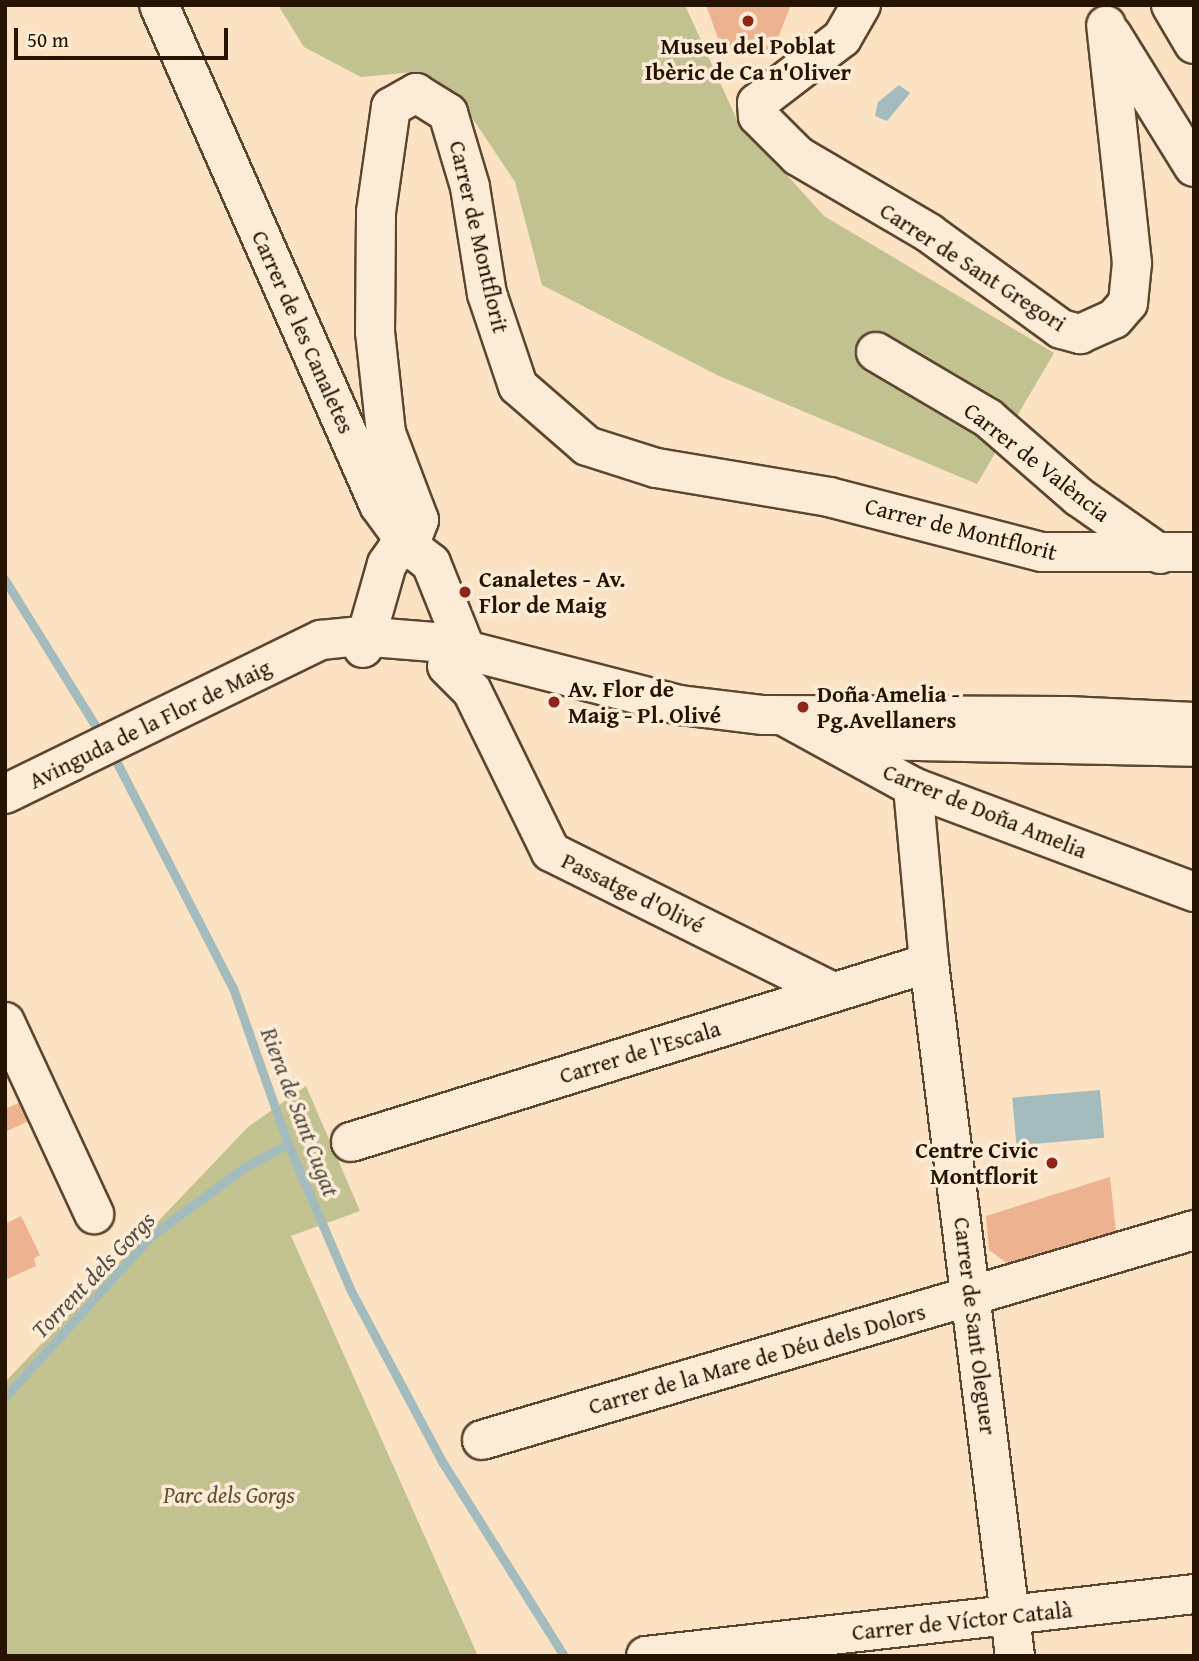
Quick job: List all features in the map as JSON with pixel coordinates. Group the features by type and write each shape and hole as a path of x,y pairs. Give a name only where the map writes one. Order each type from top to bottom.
{"street":[{"name":"Carrer de les Canaletes","path":"159,5 379,505 409,546"},
{"name":"Carrer de Sant Gregori","path":"861,5 842,38 757,103 758,116 799,156 929,233 1061,329 1080,334 1114,319 1128,303 1132,263 1100,15"},
{"path":"1171,5 1194,44"},
{"path":"1100,15 1194,167"},
{"name":"Carrer de Montflorit","path":"409,546 419,520 386,433 374,332 376,212 391,107 416,93 449,113 470,187 487,294 518,386 587,446 656,468 842,500 1042,552 1177,553"},
{"name":"Carrer de València","path":"876,352 988,418 1079,498 1177,553"},
{"path":"365,642 387,564 396,551 409,546 431,562 458,661"},
{"name":"Avinguda de la Flor de Maig","path":"17,788 321,640 365,642 680,705 784,716 1067,716 1194,722"},
{"name":"Avinguda de la Flor de Maig","path":"458,661 717,733 1194,747"},
{"name":"Passatge d'Olivé","path":"458,661 551,852 833,992"},
{"name":"Carrer de Doña Amelia","path":"784,716 816,737 914,787 1194,892"},
{"name":"Carrer de Sant Oleguer","path":"914,787 929,962 1015,1656"},
{"name":"Carrer de l'Escala","path":"351,1142 929,962"},
{"path":"5,1022 94,1214"},
{"name":"Carrer de la Mare de Déu dels Dolors","path":"482,1440 1194,1230"},
{"name":"Carrer de Víctor Català","path":"646,1656 1194,1594"}],"green space":[{"path":"278,5 685,5 737,120 824,216 1054,353 977,484 719,376 542,285 515,182 467,110 413,72 361,77 304,47"},
{"name":"Parc dels Gorgs","path":"306,1086 360,1211 291,1236 478,1656 5,1656 5,1382 248,1127"}],"water":[{"path":"899,85 910,93 887,121 875,116 878,102"},
{"path":"1100,1090 1104,1138 1017,1145 1012,1098"}],"building":[{"name":"Museu del Poblat Ibèric de Ca n'Oliver","path":"706,5 791,5 771,55 722,49"},
{"path":"25,1100 33,1119 5,1132 5,1109"},
{"path":"1110,1177 1116,1232 1007,1263 989,1250 986,1216"},
{"path":"21,1216 40,1255 34,1258 36,1266 5,1280 5,1224"}],"waterway":[{"name":"Riera de Sant Cugat","path":"5,580 103,738"},
{"name":"Riera de Sant Cugat","path":"112,753 233,988 288,1144 350,1289 443,1463 564,1656"},
{"name":"Torrent dels Gorgs","path":"5,1397 152,1235 245,1167 288,1144"}],"place":[{"name":"Museu del Poblat Ibèric de Ca n'Oliver","path":"748,21"},
{"name":"Canaletes - Av. Flor de Maig","path":"465,592"},
{"name":"Av. Flor de Maig - Pl. Olivé","path":"554,702"},
{"name":"Doña Amelia - Pg.Avellaners","path":"803,707"},
{"name":"Centre Civic Montflorit","path":"1052,1163"}]}
